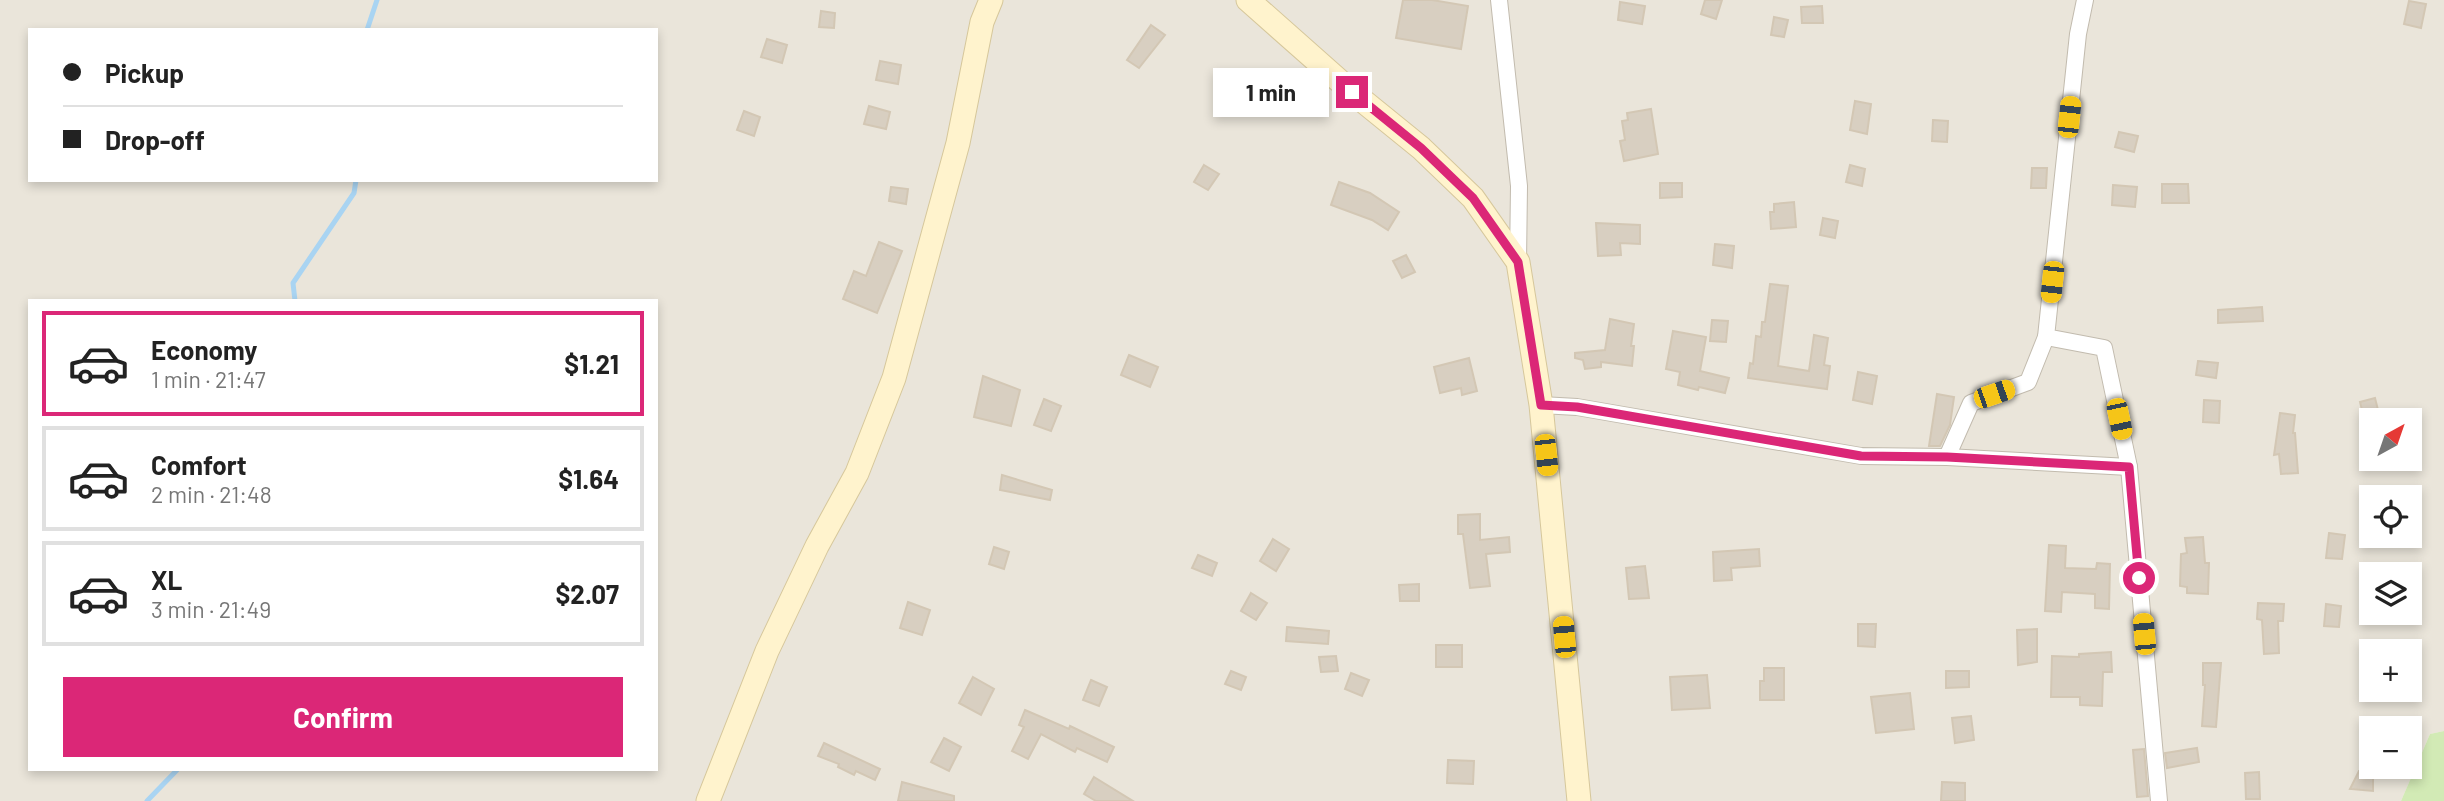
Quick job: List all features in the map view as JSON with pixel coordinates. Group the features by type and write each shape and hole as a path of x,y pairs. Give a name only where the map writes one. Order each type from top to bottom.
{"main road":[{"path":"708,801 766,651 817,546 857,473 894,378 958,143 982,22 990,0"},
{"path":"1248,0 1352,92 1421,148 1473,198 1518,262 1541,405 1579,801"}],"street":[{"path":"1499,0 1519,186 1518,262"},
{"path":"1947,457 1972,403 2028,382 2046,337 2078,34 2085,0"},
{"path":"2046,337 2104,348 2129,467 2159,801"},
{"path":"1541,405 1577,407 1861,456 1947,457 2129,467"}],"shaded area":[{"path":"0,0 2444,0 2444,731 2430,734 2422,752 2422,716 2359,716 2359,779 2411,779 2401,801 0,801"}],"green space":[{"path":"2444,731 2444,801 2401,801 2411,779 2422,779 2422,752 2430,734"}],"building":[{"path":"1403,0 1432,0 1468,6 1461,49 1396,38"},
{"path":"1705,0 1722,0 1716,19 1701,14"},
{"path":"2409,1 2426,4 2421,28 2404,24"},
{"path":"1620,2 1645,6 1642,24 1618,20"},
{"path":"1822,6 1823,23 1802,23 1801,7"},
{"path":"821,11 835,13 834,28 819,27"},
{"path":"1774,17 1788,20 1784,37 1771,35"},
{"path":"1151,25 1165,35 1139,68 1127,60"},
{"path":"767,39 787,45 782,63 761,57"},
{"path":"880,61 901,65 898,84 876,80"},
{"path":"1855,101 1871,104 1867,134 1850,130"},
{"path":"869,106 890,112 886,129 864,124"},
{"path":"1651,109 1658,154 1624,161 1620,141 1625,140 1622,121 1628,120 1627,113"},
{"path":"744,111 760,117 754,136 737,130"},
{"path":"1933,120 1948,121 1947,142 1932,141"},
{"path":"2119,132 2138,136 2134,152 2115,147"},
{"path":"1204,165 1219,174 1208,190 1194,182"},
{"path":"1850,165 1865,169 1862,186 1846,182"},
{"path":"2032,168 2047,168 2046,188 2031,188"},
{"path":"1339,182 1370,193 1399,212 1388,230 1372,220 1331,205"},
{"path":"1660,183 1682,183 1682,197 1660,198"},
{"path":"2162,184 2188,184 2189,203 2162,203"},
{"path":"2113,185 2137,187 2135,207 2112,205"},
{"path":"891,187 908,189 906,204 889,201"},
{"path":"1794,202 1796,227 1771,229 1770,212 1774,212 1774,204"},
{"path":"1823,218 1838,221 1835,238 1820,235"},
{"path":"1596,223 1640,225 1640,244 1620,243 1621,255 1598,256"},
{"path":"879,242 902,251 877,313 843,299 854,271 866,276"},
{"path":"1715,244 1734,246 1732,268 1713,265"},
{"path":"1406,255 1415,272 1402,278 1393,261"},
{"path":"1770,284 1788,286 1778,366 1809,371 1814,335 1828,338 1824,365 1830,366 1827,389 1748,378 1750,363 1753,364 1756,336 1761,337 1762,322 1765,322"},
{"path":"2262,307 2263,321 2218,323 2218,310"},
{"path":"1610,319 1634,324 1632,366 1601,362 1601,367 1585,369 1583,360 1575,358 1575,353 1605,350"},
{"path":"1712,320 1728,321 1726,342 1710,341"},
{"path":"1673,331 1706,337 1700,371 1729,378 1725,393 1678,385 1680,372 1666,369"},
{"path":"1129,355 1158,367 1150,387 1121,375"},
{"path":"1469,358 1477,391 1462,395 1461,388 1440,393 1434,367"},
{"path":"2198,361 2218,363 2216,378 2196,375"},
{"path":"1858,372 1877,376 1872,404 1853,400"},
{"path":"983,376 1020,390 1011,426 974,417"},
{"path":"1937,394 1954,397 1950,425 1940,446 1929,446"},
{"path":"2375,398 2378,408 2362,408 2360,402"},
{"path":"1044,399 1061,406 1051,431 1034,425"},
{"path":"2204,400 2220,401 2219,423 2203,422"},
{"path":"2280,413 2295,415 2293,433 2298,473 2281,474 2279,454 2274,455"},
{"path":"1002,475 1052,490 1050,500 1000,490"},
{"path":"1480,514 1480,540 1509,537 1510,552 1486,554 1490,586 1470,588 1463,534 1458,534 1458,515"},
{"path":"2329,533 2345,535 2342,559 2326,558"},
{"path":"2203,537 2205,563 2209,563 2208,594 2187,593 2187,587 2180,586 2181,554 2187,553 2185,538"},
{"path":"1273,539 1289,549 1276,571 1260,561"},
{"path":"2049,545 2066,546 2065,568 2096,569 2097,563 2110,564 2109,609 2095,608 2095,594 2062,592 2061,612 2045,611"},
{"path":"994,547 1009,552 1004,569 989,564"},
{"path":"1759,549 1760,566 1731,568 1732,580 1714,581 1713,552"},
{"path":"1198,555 1217,563 1212,576 1192,568"},
{"path":"1645,566 1649,598 1629,599 1626,568"},
{"path":"1419,584 1419,601 1400,601 1399,585"},
{"path":"1251,593 1267,603 1256,620 1241,611"},
{"path":"908,602 930,610 922,635 900,628"},
{"path":"2258,603 2284,604 2283,621 2278,621 2279,653 2264,654 2262,620 2257,619"},
{"path":"2326,604 2341,606 2339,627 2324,626"},
{"path":"1858,624 1876,624 1875,647 1858,646"},
{"path":"1287,627 1329,631 1328,644 1286,641"},
{"path":"2037,629 2037,662 2018,665 2017,630"},
{"path":"1436,645 1462,645 1462,667 1436,667"},
{"path":"2111,652 2112,672 2103,672 2102,706 2080,705 2080,697 2051,697 2052,656 2079,657 2079,654"},
{"path":"1336,656 1338,671 1321,672 1319,657"},
{"path":"2203,663 2221,663 2216,727 2202,726 2205,685"},
{"path":"1764,668 1784,668 1784,700 1760,700 1760,681 1764,681"},
{"path":"1231,671 1246,677 1241,690 1225,684"},
{"path":"1946,671 1969,671 1969,687 1946,688"},
{"path":"1351,673 1369,680 1362,696 1345,689"},
{"path":"1707,675 1710,708 1672,710 1670,677"},
{"path":"973,677 994,689 981,715 959,703"},
{"path":"1091,680 1107,687 1099,706 1083,700"},
{"path":"1910,693 1914,729 1876,733 1871,697"},
{"path":"1025,710 1069,729 1070,726 1114,747 1107,762 1077,748 1075,752 1041,734 1028,759 1012,751 1024,727 1019,725"},
{"path":"1971,716 1974,740 1955,743 1952,718"},
{"path":"944,738 961,747 949,771 931,762"},
{"path":"824,743 880,769 875,780 856,771 854,775 838,767 839,764 818,756"},
{"path":"2197,748 2199,762 2167,768 2165,753"},
{"path":"2144,749 2148,796 2137,797 2133,750"},
{"path":"1448,760 1474,761 1473,784 1447,783"},
{"path":"2359,771 2359,779 2373,779 2373,791 2350,789"},
{"path":"2259,772 2260,799 2246,799 2245,773"},
{"path":"1094,777 1133,801 1096,801 1084,794"},
{"path":"902,782 954,796 954,801 898,801"},
{"path":"1942,782 1965,783 1965,801 1941,801"}],"waterway":[{"path":"368,28 377,0"},
{"path":"295,299 293,283 354,193 356,182"},
{"path":"147,801 176,771"}],"route":[{"path":"1352,92 1421,148 1473,198 1518,262 1541,405 1577,407 1861,456 1947,457 2129,467 2139,578"}]}
